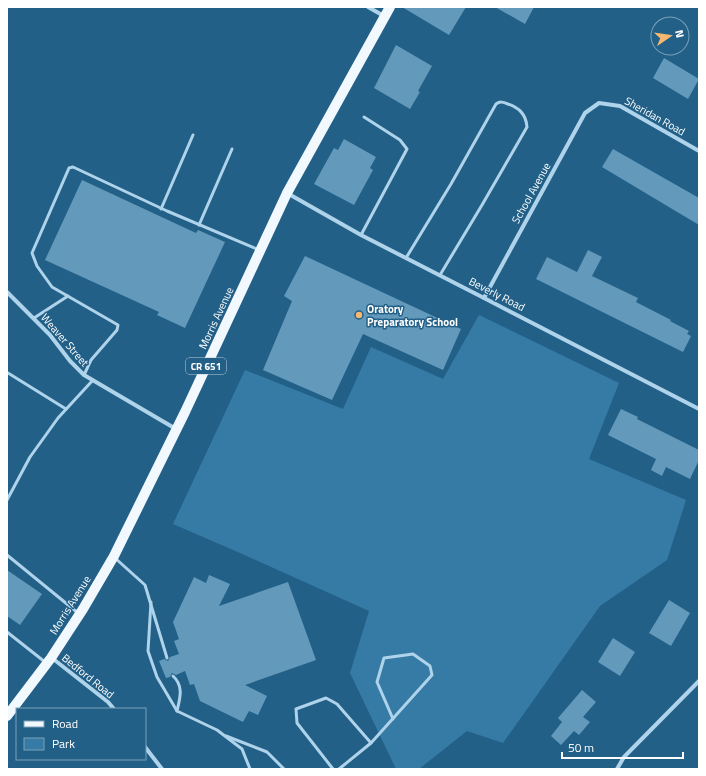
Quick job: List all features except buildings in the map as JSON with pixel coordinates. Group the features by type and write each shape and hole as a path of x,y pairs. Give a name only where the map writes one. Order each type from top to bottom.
{"main road":[{"name":"Morris Avenue","path":"7,716 49,661 80,614 114,556 176,430 287,193 390,7"}],"street":[{"path":"368,7 385,16"},
{"name":"Sheridan Road","path":"599,103 620,106 699,151"},
{"name":"School Avenue","path":"484,298 586,113 599,103"},
{"name":"Beverly Road","path":"287,193 360,235 699,409"},
{"name":"Weaver Street","path":"7,292 50,335 70,361 84,375 176,430"},
{"name":"Bedford Road","path":"49,661 108,702 113,708"},
{"path":"617,769 624,757 699,681"},
{"path":"146,748 162,769"}],"lane":[{"path":"406,258 451,184 496,104 501,102 518,108 524,114 527,121 527,126 482,206 440,275"},
{"path":"360,235 407,149 400,140 364,117"},
{"path":"161,209 193,135"},
{"path":"199,225 232,149"},
{"path":"84,375 91,360 117,330 118,325 52,287 37,266 32,253 69,168 73,167 161,209 261,251"},
{"path":"34,318 68,296"},
{"path":"8,373 66,409"},
{"path":"7,500 30,457 58,418 92,380"},
{"path":"7,555 80,614"},
{"path":"114,556 145,585 167,658"},
{"path":"151,602 148,651 157,677 178,711 221,733 267,752 284,769"},
{"path":"7,632 49,661"},
{"path":"339,769 371,744 432,675 430,666 413,654 384,658 378,682 393,719"},
{"path":"173,676 179,680 181,692 178,711"},
{"path":"333,769 297,723 296,709 326,698 337,704 371,744"},
{"path":"221,733 242,749 250,769"}],"green space":[{"path":"479,315 619,383 589,459 686,500 667,560 600,606 503,743 467,731 419,769 396,769 350,673 369,611 173,524 245,370 343,409 371,347 443,379"}],"place":[{"name":"Oratory Preparatory School","path":"359,315"}]}
